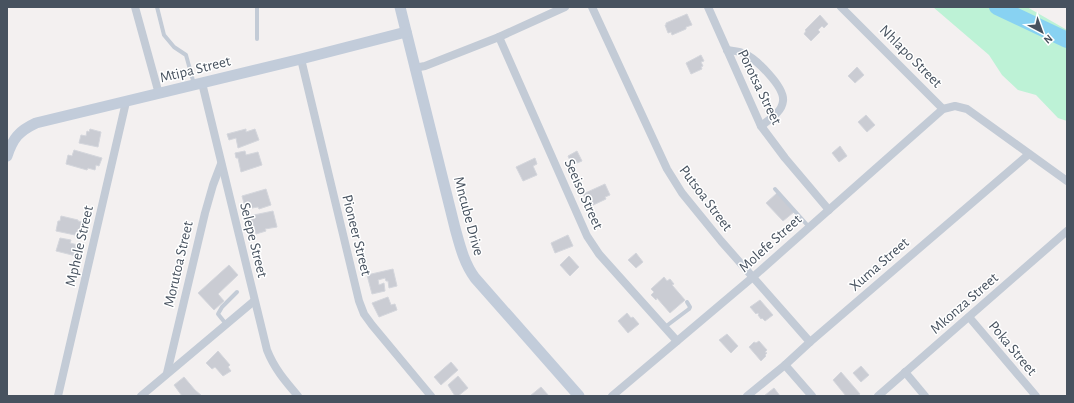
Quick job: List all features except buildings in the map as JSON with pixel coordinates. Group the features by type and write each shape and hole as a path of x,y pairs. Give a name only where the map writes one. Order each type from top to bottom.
{"street":[{"path":"135,7 159,94"},
{"name":"Mncube Drive","path":"400,7 414,68 463,255 468,267 579,396"},
{"path":"414,68 425,66 499,37 565,7"},
{"name":"Putsoa Street","path":"592,7 667,169 682,193 721,241 810,342"},
{"name":"Porotsa Street","path":"708,7 761,126 785,158 829,210"},
{"name":"Nhlapo Street","path":"841,7 944,109"},
{"name":"Mtipa Street","path":"7,156 17,134 36,123 301,60 406,32"},
{"name":"Seeiso Street","path":"499,37 587,236 600,254 677,341"},
{"path":"727,50 744,53 755,60 777,84 782,93 783,100 780,109 774,116 761,126"},
{"name":"Pioneer Street","path":"301,60 334,202 359,301 364,314 431,396"},
{"name":"Selepe Street","path":"198,84 221,164 267,350 272,364 297,396"},
{"name":"Mphele Street","path":"58,396 126,102"},
{"path":"944,109 955,106 967,109 1067,181"},
{"name":"Molefe Street","path":"612,396 754,277 944,109"},
{"name":"Xuma Street","path":"747,396 785,365 1029,154"},
{"name":"Morutoa Street","path":"167,373 205,213 221,164"},
{"name":"Mkonza Street","path":"878,396 1067,231"},
{"path":"141,396 254,301"},
{"name":"Poka Street","path":"969,317 1036,396"},
{"path":"785,365 812,396"},
{"path":"905,372 925,396"}],"lane":[{"path":"157,7 164,35 174,47 186,55 198,84"},
{"path":"257,7 257,39"},
{"path":"775,189 809,227"},
{"path":"226,324 218,314 222,307 237,292"},
{"path":"665,327 689,309 690,307 687,302"}],"green space":[{"path":"933,7 1027,7 1067,30 1067,121 1058,118 1036,95 1018,90 1002,75 989,55"}],"waterway":[{"path":"997,7 1067,40"}]}
